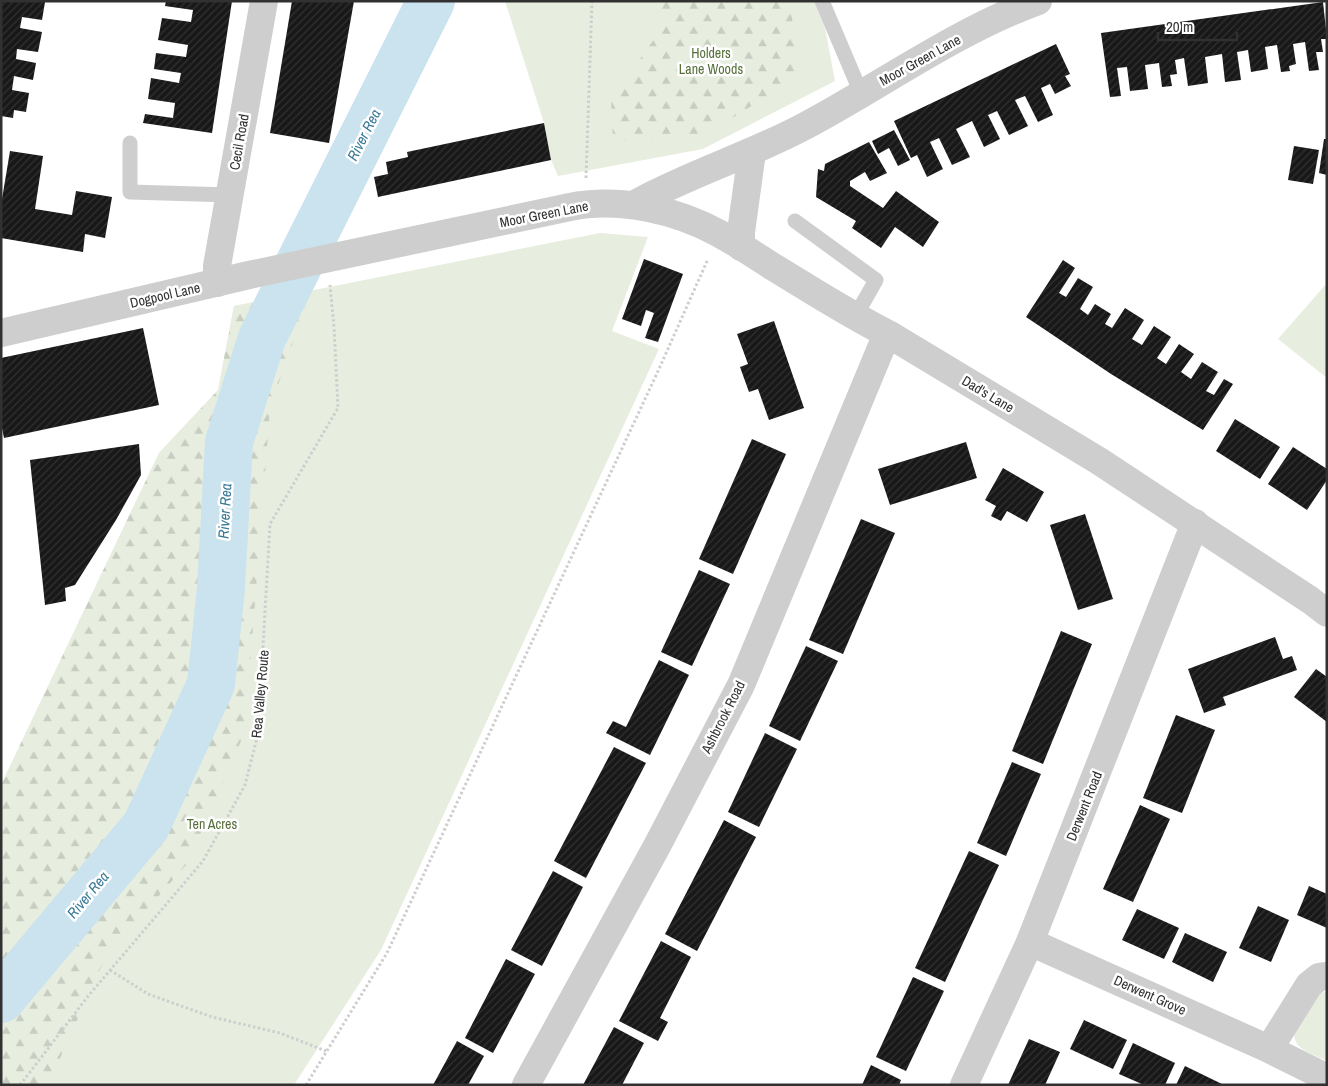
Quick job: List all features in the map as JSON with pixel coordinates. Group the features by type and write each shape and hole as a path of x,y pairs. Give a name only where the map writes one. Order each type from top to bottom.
{"street":[{"name":"Cecil Road","path":"217,283 217,266 264,1"},
{"name":"Moor Green Lane","path":"328,259 585,204 633,205 662,189 752,152 805,126 1007,12 1038,1"},
{"path":"730,240 741,232 752,152"},
{"name":"Dad's Lane","path":"633,205 678,215 730,240 854,317 890,335 1099,461 1196,523 1327,613"},
{"name":"Dogpool Lane","path":"1,333 248,275 328,259"},
{"name":"Ashbrook Road","path":"526,1085 657,846 740,685 881,348 890,335"},
{"name":"Derwent Road","path":"964,1085 1030,942 1196,523"},
{"name":"Derwent Grove","path":"1030,942 1269,1049 1327,1078"},
{"path":"1269,1049 1309,985 1319,977 1327,976"}],"lane":[{"path":"822,1 861,93"},
{"path":"130,143 130,192 230,195"},
{"path":"795,221 876,280 854,317"}],"path":[{"path":"585,204 592,1"},
{"path":"306,1085 387,953 655,378 730,240"},
{"name":"Rea Valley Route","path":"20,1085 110,970 203,861 245,785 258,734 270,524 338,408 328,259"},
{"path":"110,970 148,994 212,1017 280,1033 326,1051"}],"green space":[{"path":"505,1 814,1 825,28 835,81 703,149 558,176 551,160 544,123"},
{"name":"Holders Lane Woods","path":"650,1 790,1 799,76 699,139 613,140 611,99 660,31"},
{"name":"Ten Acres","path":"600,233 648,237 612,331 659,349 381,950 294,1085 1,1085 1,785 159,453 218,390 234,306"},
{"path":"1327,283 1327,378 1278,339"},
{"path":"311,291 270,408 245,732 187,864 106,956 48,1085 1,1085 1,785 159,453 218,390 234,306"},
{"path":"1327,991 1327,1061 1301,1048 1295,1040 1294,1034 1319,994"}],"building":[{"path":"1,1 45,2 42,20 22,17 20,28 42,32 38,52 17,49 16,59 36,63 33,80 14,76 12,90 29,93 26,112 14,110 13,118 1,116"},
{"path":"166,1 232,1 212,133 143,123 145,114 173,118 175,103 148,99 151,78 179,83 181,73 154,69 156,53 186,57 188,45 158,40 162,18 191,22 193,10 165,6"},
{"path":"292,1 354,1 329,143 270,133"},
{"path":"1323,2 1327,39 1321,39 1323,52 1316,52 1319,70 1309,71 1305,42 1293,44 1296,64 1289,66 1290,71 1281,72 1277,45 1265,47 1268,69 1251,72 1248,50 1237,52 1241,80 1225,82 1222,54 1205,57 1208,83 1188,86 1184,58 1175,60 1177,74 1170,75 1172,86 1162,87 1159,63 1145,65 1148,89 1130,91 1127,67 1117,68 1121,96 1110,97 1101,33"},
{"path":"1056,44 1070,74 1065,76 1071,86 1055,94 1050,84 1041,88 1053,115 1038,122 1025,96 1015,100 1028,126 1009,135 997,111 988,115 1000,139 984,147 972,121 956,129 970,157 952,165 939,138 930,142 943,169 927,177 917,155 911,158 894,121"},
{"path":"544,123 551,160 378,197 374,177 388,174 386,162 408,157 407,152"},
{"path":"894,130 910,160 898,166 889,148 878,154 872,141"},
{"path":"1324,139 1327,139 1327,175 1319,173"},
{"path":"869,142 887,173 870,181 865,172 850,181 850,186 883,208 896,191 939,222 923,247 895,227 881,248 852,228 856,221 816,197 818,169 824,171 825,164"},
{"path":"1294,146 1319,150 1313,184 1288,180"},
{"path":"10,151 43,156 35,209 72,215 76,191 112,197 105,238 85,234 83,252 1,238 1,205"},
{"path":"644,259 683,274 658,342 645,338 654,313 646,310 641,326 622,319"},
{"path":"1063,260 1075,268 1059,293 1066,297 1078,278 1093,287 1080,309 1088,315 1095,304 1111,314 1105,324 1112,328 1125,308 1144,320 1132,339 1142,345 1154,326 1171,337 1157,358 1166,364 1179,344 1194,354 1181,372 1191,379 1202,362 1218,372 1206,391 1214,395 1224,379 1233,384 1203,430 1111,374 1026,317"},
{"path":"774,321 804,408 769,420 758,389 749,392 740,367 748,364 737,334"},
{"path":"143,328 159,405 4,438 1,423 1,358"},
{"path":"1235,419 1280,447 1260,479 1216,451"},
{"path":"752,439 786,454 733,574 699,559"},
{"path":"966,442 977,478 890,505 878,469"},
{"path":"139,444 141,475 116,520 75,585 65,588 66,601 45,605 30,460"},
{"path":"1293,447 1327,469 1327,480 1307,510 1268,484"},
{"path":"1003,468 1044,492 1027,522 1007,511 1001,521 991,516 996,506 985,500"},
{"path":"1085,514 1113,599 1078,610 1050,525"},
{"path":"861,519 895,533 843,654 809,640"},
{"path":"699,570 730,584 692,666 661,652"},
{"path":"1061,631 1092,644 1043,764 1012,751"},
{"path":"1275,637 1283,659 1292,656 1297,670 1223,697 1226,705 1204,713 1188,669"},
{"path":"806,646 838,661 800,741 769,726"},
{"path":"659,660 689,675 650,755 606,733 613,721 626,727"},
{"path":"1316,669 1327,677 1327,722 1294,697"},
{"path":"1176,715 1215,730 1182,813 1143,798"},
{"path":"765,733 797,749 759,827 728,812"},
{"path":"614,747 646,763 586,878 554,861"},
{"path":"1012,762 1041,774 1006,856 977,843"},
{"path":"1140,805 1170,819 1133,902 1103,889"},
{"path":"724,820 756,837 697,951 665,934"},
{"path":"969,851 999,865 945,982 915,968"},
{"path":"553,871 583,887 542,966 511,950"},
{"path":"1309,886 1327,894 1327,928 1297,915"},
{"path":"1258,906 1289,920 1271,962 1239,948"},
{"path":"1137,909 1179,928 1164,959 1122,940"},
{"path":"1185,933 1227,952 1213,982 1172,962"},
{"path":"661,941 691,957 660,1018 668,1022 658,1041 619,1021"},
{"path":"506,959 535,974 493,1053 465,1038"},
{"path":"913,977 944,991 906,1071 876,1057"},
{"path":"1084,1020 1127,1040 1113,1069 1070,1049"},
{"path":"614,1027 644,1043 622,1085 583,1085"},
{"path":"1029,1039 1060,1052 1045,1085 1008,1085"},
{"path":"457,1041 484,1056 468,1085 433,1085"},
{"path":"1133,1043 1175,1063 1165,1085 1144,1085 1119,1074"},
{"path":"871,1065 901,1080 899,1085 862,1085"},
{"path":"1185,1066 1224,1085 1176,1085"}],"waterway":[{"name":"River Rea","path":"1,999 146,826 211,684 221,588 229,442 262,338 431,1"}]}
